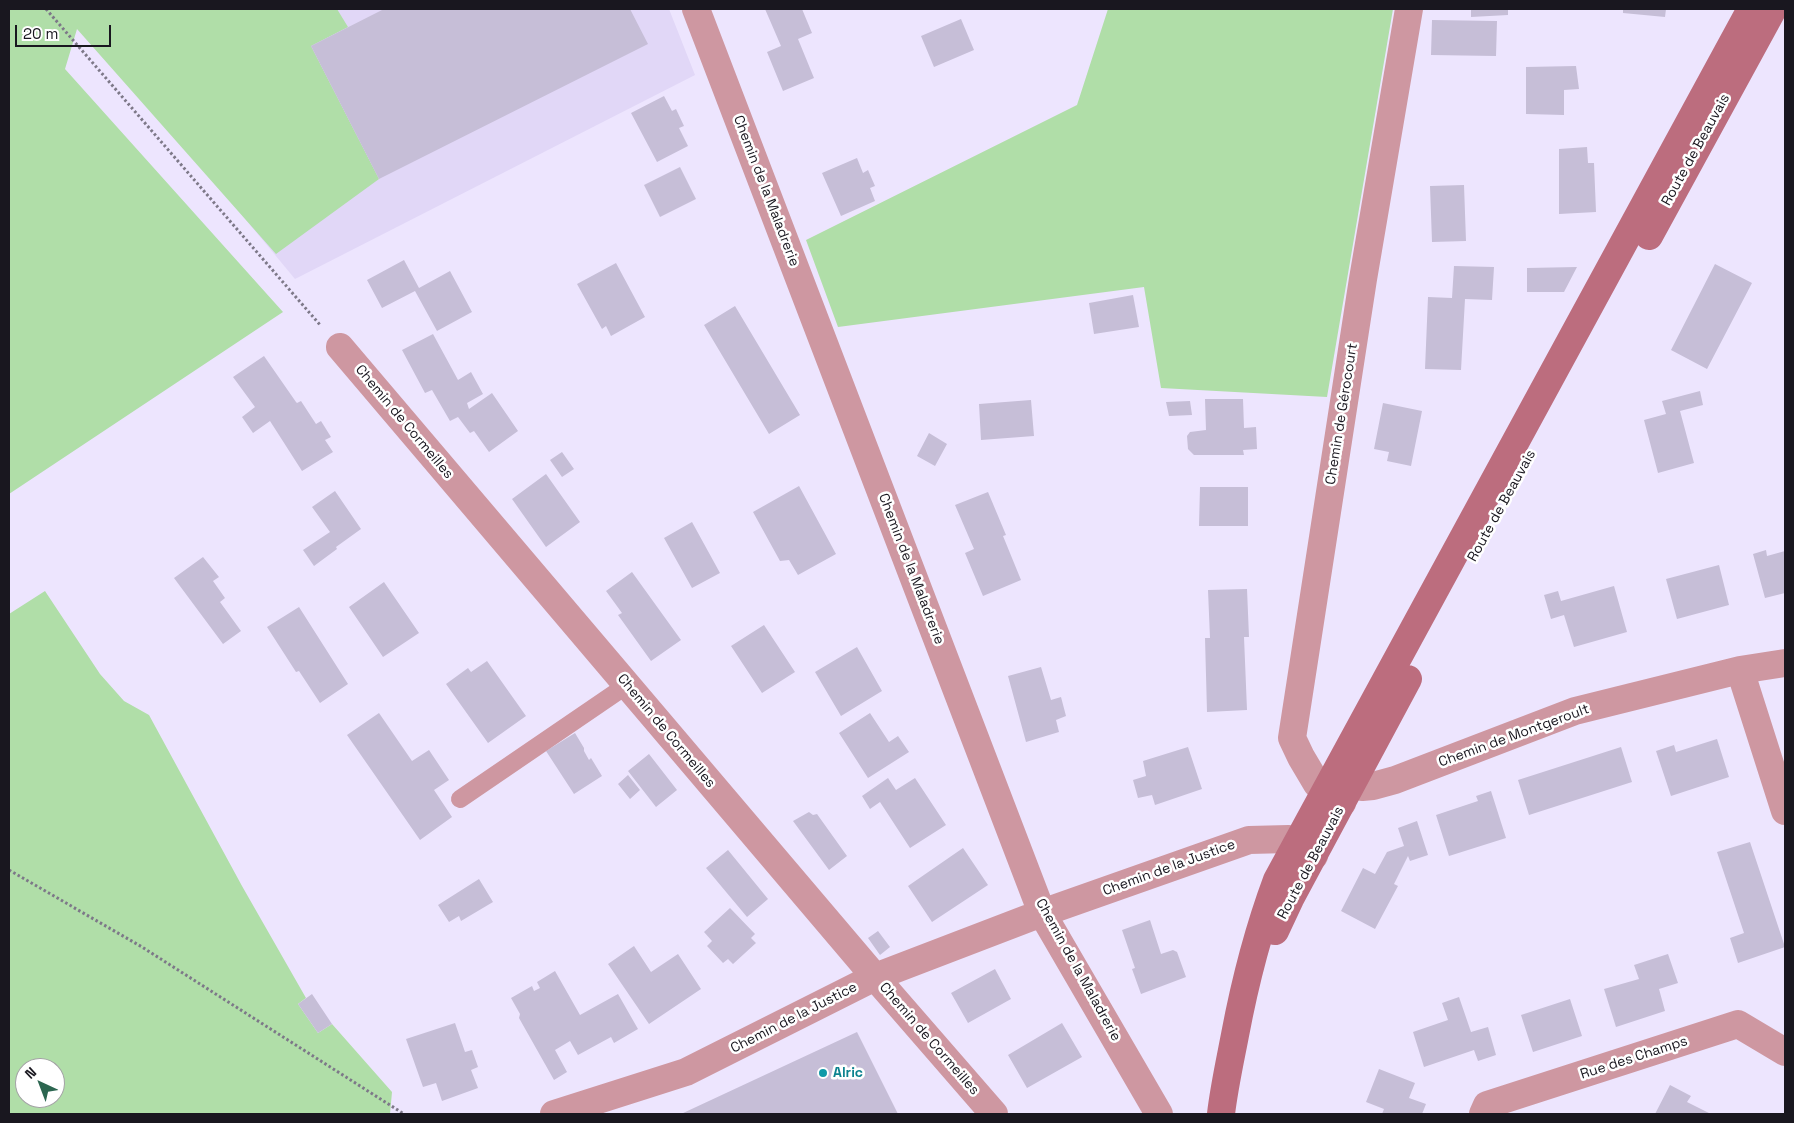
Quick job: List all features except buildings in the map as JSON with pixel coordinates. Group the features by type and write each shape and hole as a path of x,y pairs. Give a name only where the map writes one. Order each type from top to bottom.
{"main road":[{"name":"Route de Beauvais","path":"1221,1114 1240,1008 1290,899 1305,850 1751,9"},
{"name":"Route de Beauvais","path":"1338,788 1773,9"}],"street":[{"name":"Chemin de la Maladrerie","path":"696,9 1042,913 1159,1114"},
{"name":"Chemin de Gérocourt","path":"1338,788 1317,784 1292,738 1363,279 1409,9"},
{"name":"Chemin de Cormeilles","path":"340,347 875,977 994,1114"},
{"name":"Chemin de Montgeroult","path":"1338,788 1373,786 1395,780 1575,711 1740,670 1785,664"},
{"path":"1740,670 1785,811"},
{"name":"Chemin de la Justice","path":"554,1114 686,1072 875,977 1042,913 1249,840 1289,839 1305,850"},
{"name":"Rue des Champs","path":"1483,1114 1487,1105 1738,1024 1785,1052"}],"lane":[{"path":"460,799 627,685"}],"path":[{"path":"46,9 340,347"},
{"path":"9,870 142,947 404,1114"}],"shaded area":[{"path":"71,9 669,9 695,75 295,279"}],"green space":[{"path":"9,9 337,9 348,27 311,46 379,179 276,254 77,29 65,69 283,312 9,494"},
{"path":"1108,9 1393,9 1327,397 1161,388 1144,287 838,327 806,240 1077,105"},
{"path":"45,591 100,674 124,701 149,715 242,886 306,998 298,1004 318,1033 332,1024 392,1092 390,1114 9,1114 9,614"}],"place":[{"name":"Alric","path":"823,1073"}]}
